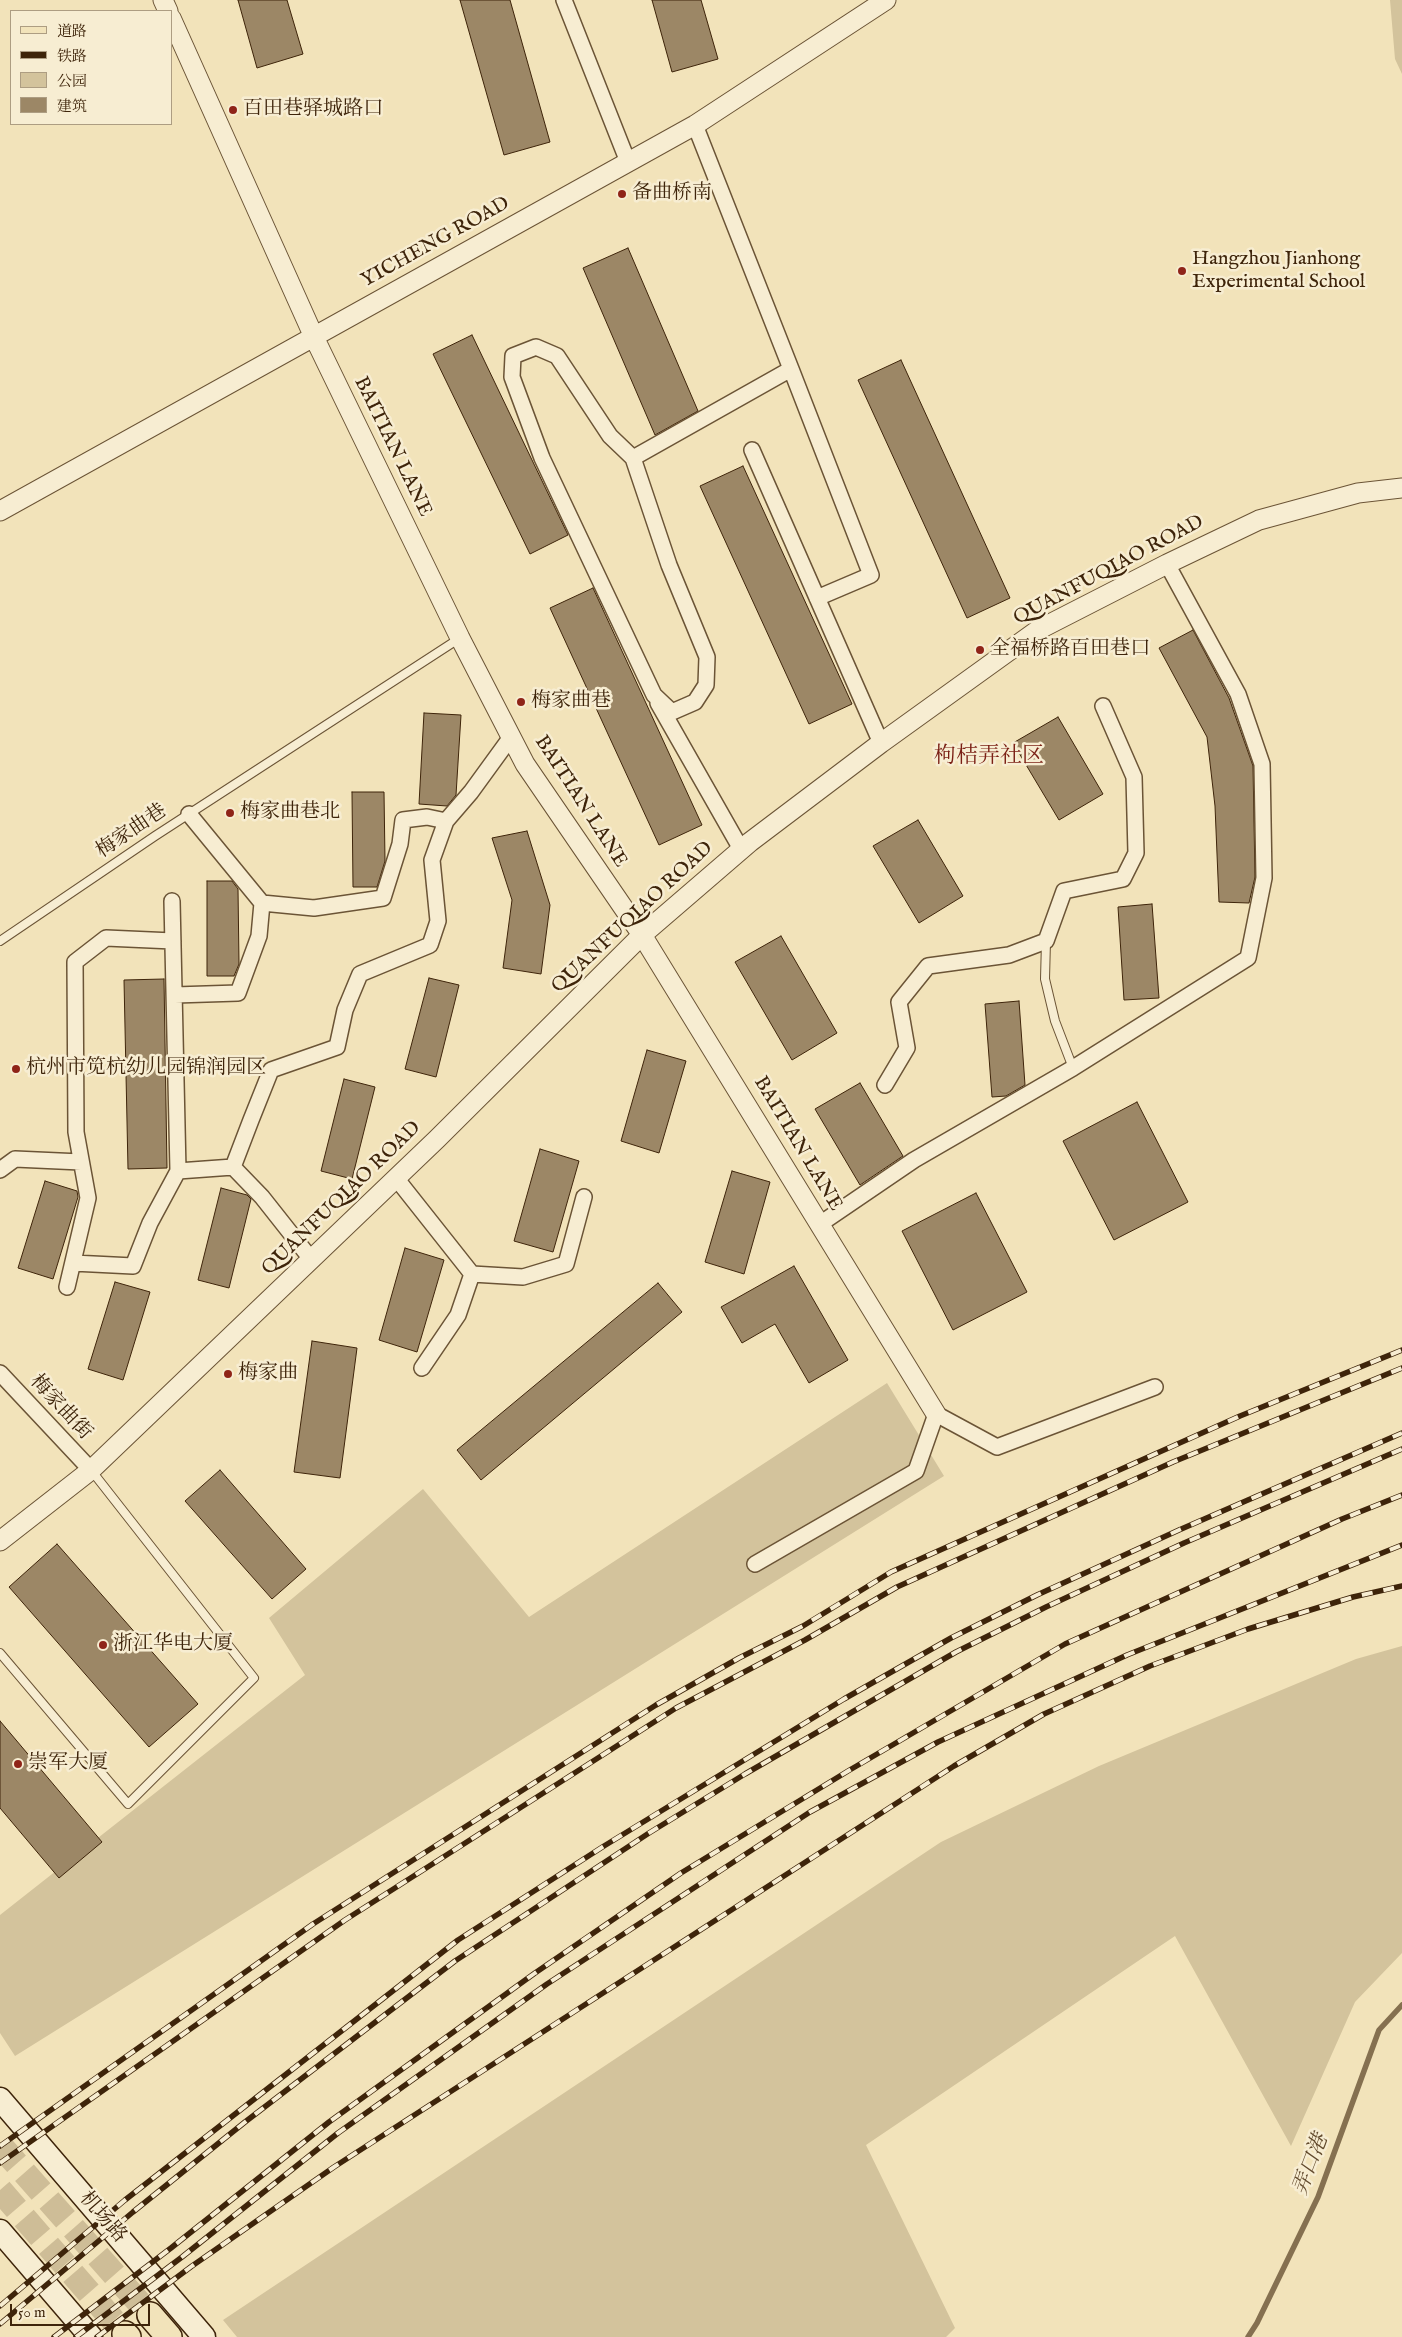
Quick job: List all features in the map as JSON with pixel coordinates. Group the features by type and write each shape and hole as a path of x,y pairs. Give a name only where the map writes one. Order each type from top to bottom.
{"main road":[{"name":"机场路","path":"0,2099 204,2337"},
{"path":"0,2231 91,2337"},
{"path":"150,2316 168,2337"}],"street":[{"path":"564,0 628,162"},
{"name":"YICHENG ROAD","path":"0,511 695,125 886,0"},
{"name":"BAITIAN LANE","path":"172,20 314,337 460,638 525,764 642,935 936,1414"},
{"path":"695,125 871,575 817,598"},
{"path":"654,695 672,712 695,702 706,685 707,658 668,565 633,458 610,436 557,356 536,347 513,356 512,377 542,458 654,695 742,849"},
{"path":"633,458 791,369"},
{"path":"752,450 881,743"},
{"name":"QUANFUQIAO ROAD","path":"0,1541 91,1470 396,1178 642,935 742,849 881,743 1038,630 1167,564 1259,520 1358,492 1402,488"},
{"path":"820,1224 914,1160 1073,1068 1248,958 1264,878 1262,764 1238,694 1167,564"},
{"path":"885,1085 907,1048 899,1002 928,966 1009,954 1046,941 1064,891 1124,879 1136,853 1134,777 1103,706"},
{"path":"233,1167 271,1070 337,1047 345,1010 360,974 430,945 438,921 432,860 446,821 471,792 511,737"},
{"path":"174,995 238,993 259,936 262,903 189,814"},
{"path":"262,903 314,908 383,898 400,844 403,820 427,817 446,821"},
{"path":"73,1263 133,1266 150,1223 178,1171 172,901"},
{"path":"67,1287 88,1198 76,1132 75,962 106,938 173,941"},
{"path":"0,1170 15,1159 81,1162"},
{"path":"178,1171 233,1167"},
{"path":"233,1167 262,1197 311,1259"},
{"path":"396,1178 472,1274 523,1277 566,1264 584,1197"},
{"path":"422,1368 458,1315 472,1274"},
{"name":"梅家曲街","path":"0,1373 91,1470"},
{"path":"755,1564 916,1471 936,1414 997,1447 1155,1387"}],"lane":[{"name":"梅家曲巷","path":"0,941 189,814 460,638"},
{"path":"1046,941 1045,979 1055,1021 1073,1068"},
{"path":"0,1653 128,1804 254,1678 91,1470"}],"green space":[{"path":"1390,0 1402,0 1402,74 1395,59"},
{"path":"887,1383 944,1476 15,2056 0,2033 0,1915 305,1675 269,1618 423,1489 529,1617"},
{"path":"1402,1646 1402,1953 1355,2002 1291,2146 1175,1936 866,2145 955,2328 946,2337 237,2337 223,2320 941,1842 1099,1766 1356,1659"}],"building":[{"path":"238,0 287,0 303,54 257,68"},
{"path":"460,0 510,0 550,142 504,155"},
{"path":"652,0 701,0 718,59 672,72"},
{"path":"628,248 698,411 655,435 583,268"},
{"path":"472,335 568,535 530,554 433,354"},
{"path":"901,360 1010,598 967,618 858,380"},
{"path":"743,466 852,704 809,724 700,486"},
{"path":"593,588 702,825 659,845 550,608"},
{"path":"1193,630 1229,698 1253,766 1255,877 1249,903 1219,902 1215,806 1207,737 1159,648"},
{"path":"424,713 461,715 456,795 447,806 419,804"},
{"path":"1058,717 1103,794 1059,820 1013,743"},
{"path":"352,792 384,792 385,861 377,887 353,887"},
{"path":"918,820 963,896 919,923 873,846"},
{"path":"527,831 550,905 541,974 503,968 512,900 492,838"},
{"path":"207,881 232,881 238,889 239,964 234,976 207,976"},
{"path":"1152,904 1159,998 1124,1000 1118,907"},
{"path":"781,936 837,1033 792,1060 735,962"},
{"path":"429,978 459,985 436,1077 405,1069"},
{"path":"164,979 167,1168 128,1169 124,980"},
{"path":"1019,1001 1025,1085 1006,1096 992,1097 985,1004"},
{"path":"647,1050 686,1061 659,1153 621,1141"},
{"path":"344,1079 375,1087 352,1179 321,1171"},
{"path":"860,1083 903,1156 860,1185 815,1109"},
{"path":"1137,1102 1188,1202 1114,1240 1063,1141"},
{"path":"540,1149 579,1161 553,1252 514,1241"},
{"path":"732,1171 770,1182 744,1274 705,1262"},
{"path":"45,1181 77,1191 78,1197 53,1279 18,1268"},
{"path":"221,1188 247,1195 251,1199 229,1288 198,1280"},
{"path":"976,1193 1027,1292 953,1330 902,1231"},
{"path":"405,1248 444,1260 417,1352 379,1340"},
{"path":"794,1266 848,1360 809,1383 775,1324 742,1343 721,1307"},
{"path":"115,1282 150,1292 123,1380 88,1369"},
{"path":"658,1283 682,1312 481,1480 457,1450"},
{"path":"312,1341 357,1348 340,1478 294,1472"},
{"path":"220,1470 306,1569 272,1599 185,1501"},
{"name":"浙江华电大厦","path":"57,1544 198,1704 149,1747 9,1587"},
{"name":"崇军大厦","path":"0,1721 102,1842 59,1878 0,1808"}],"waterway":[{"name":"弄口港","path":"1248,2337 1257,2323 1318,2197 1379,2030 1402,2005"}],"tunnel":[{"path":"0,2145 150,2315"},
{"path":"0,2190 125,2334"}],"railway":[{"path":"0,2146 313,1924 656,1705 739,1658 803,1626 891,1572 1240,1416 1402,1350"},
{"path":"0,2163 345,1920 676,1708 805,1640 897,1587 1173,1462 1402,1368"},
{"path":"0,2306 125,2200 458,1940 604,1846 844,1699 951,1638 1037,1595 1179,1530 1402,1433"},
{"path":"0,2324 133,2212 245,2122 455,1961 649,1833 745,1774 956,1652 1046,1607 1184,1543 1402,1449"},
{"path":"54,2337 171,2248 329,2122 535,1973 681,1873 848,1771 1065,1644 1342,1519 1402,1495"},
{"path":"76,2337 182,2257 338,2133 547,1984 810,1812 938,1742 1127,1655 1402,1545"},
{"path":"97,2337 192,2266 334,2167 954,1766 1044,1714 1150,1666 1248,1629 1353,1597 1402,1586"}],"place":[{"name":"百田巷驿城路口","path":"233,110"},
{"name":"备曲桥南","path":"622,194"},
{"name":"Hangzhou Jianhong Experimental School","path":"1182,271"},
{"name":"全福桥路百田巷口","path":"980,650"},
{"name":"梅家曲巷","path":"521,702"},
{"name":"梅家曲巷北","path":"230,813"},
{"name":"杭州市笕杭幼儿园锦润园区","path":"16,1069"},
{"name":"梅家曲","path":"228,1374"},
{"name":"浙江华电大厦","path":"103,1645"},
{"name":"崇军大厦","path":"18,1764"}],"district":[{"name":"枸桔弄社区","path":"989,757"}]}
